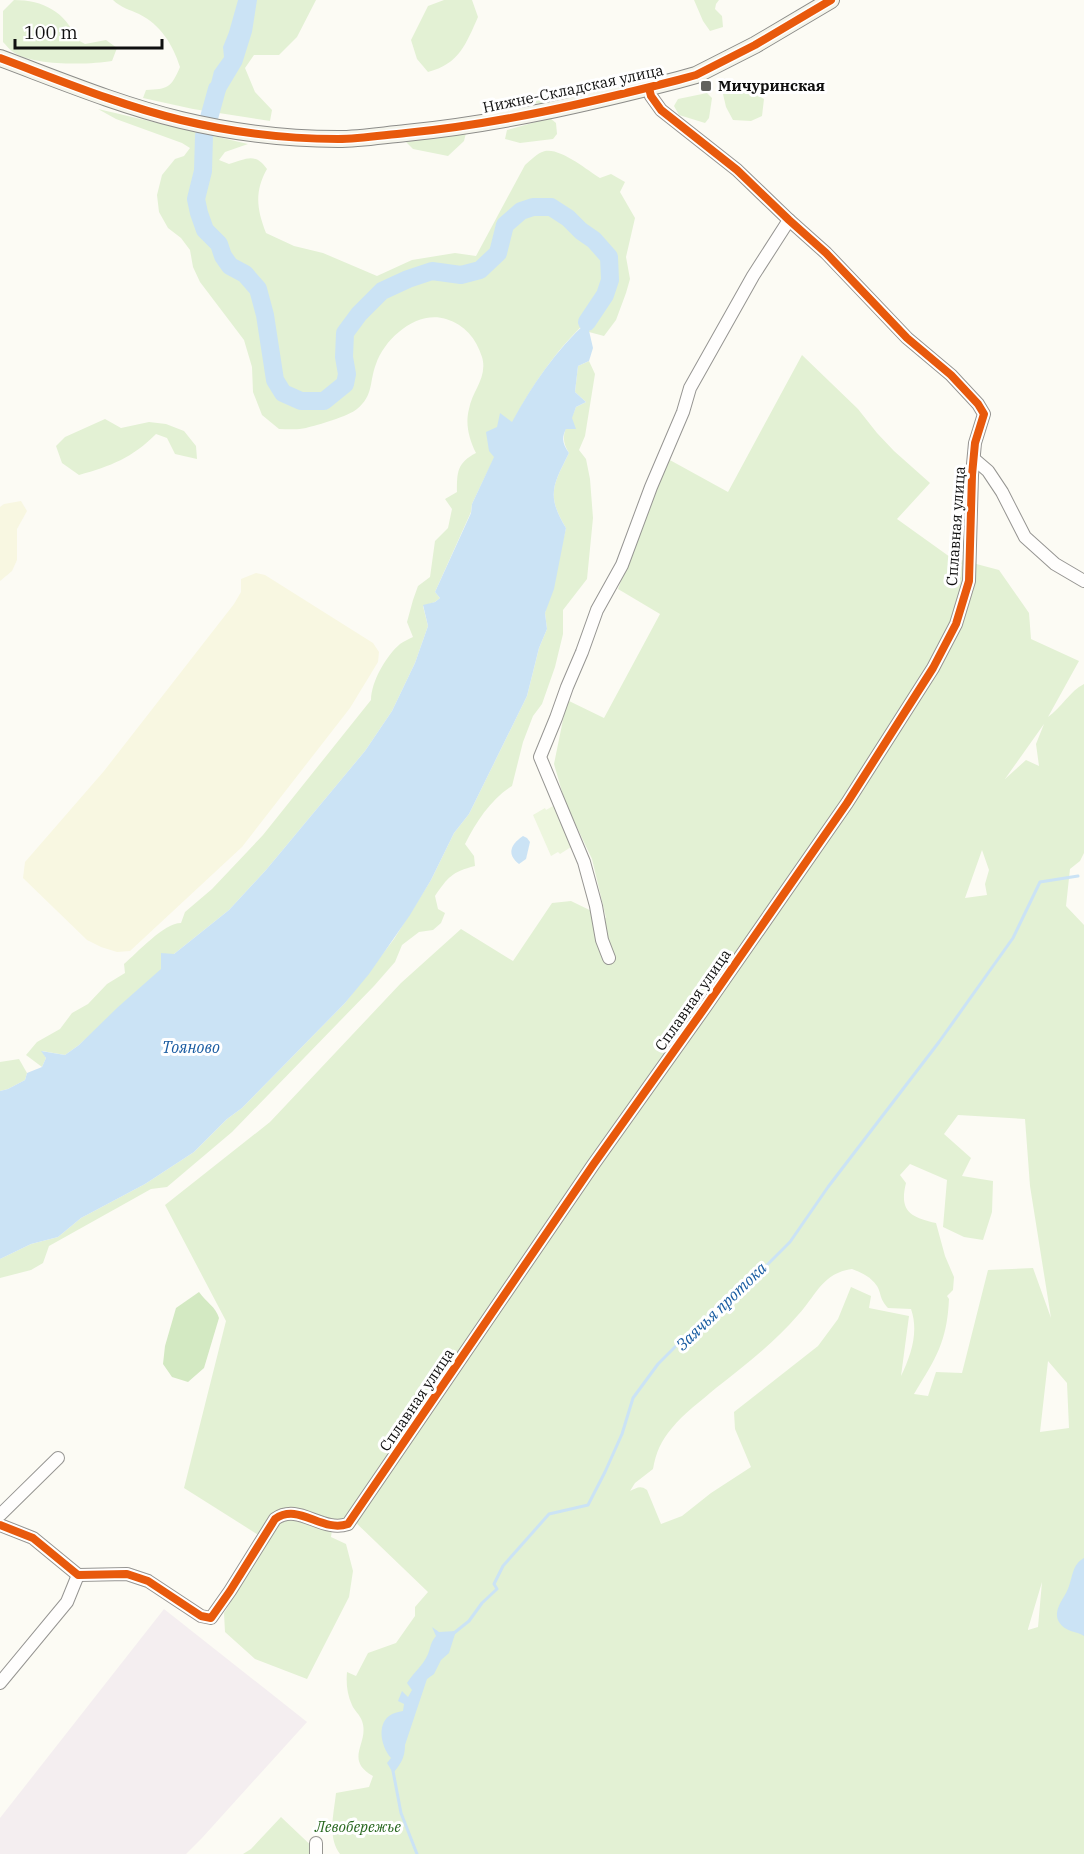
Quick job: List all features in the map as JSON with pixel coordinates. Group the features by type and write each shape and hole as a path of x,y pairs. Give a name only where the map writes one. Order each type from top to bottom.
{"street":[{"name":"Нижне-Складская улица","path":"0,58 118,102 181,120 231,130 339,139 438,130 551,111 696,75 760,42 831,0"},
{"name":"Сплавная улица","path":"78,1575 127,1574 148,1581 187,1609 211,1618 274,1519 282,1514 297,1514 328,1526 339,1527 348,1524 593,1165 847,803 933,668 956,624 969,581 972,475 975,443 984,414 978,404 951,375 907,338 826,253 737,170 661,110 651,96 649,88"},
{"path":"609,958 602,940 584,862 540,757 597,610 622,565 683,412 690,388 753,276 789,220"},
{"path":"974,459 988,471 1002,492 1025,537 1055,564 1084,581"},
{"path":"0,1515 58,1458"},
{"path":"0,1525 33,1538 78,1575 67,1602 0,1683"}],"shaded area":[{"path":"164,1609 307,1722 186,1854 0,1854 0,1818"}],"green space":[{"path":"14,0 35,2 52,9 66,22 76,39 85,44 106,40 117,48 112,61 76,64 47,62 22,57 13,52 3,42 3,11"},
{"path":"113,0 316,0 297,37 279,55 254,55 245,68 255,92 272,110 270,121 193,109 143,98 146,90 168,86 180,67 170,43 154,24"},
{"path":"444,0 472,0 478,17 460,52 447,64 428,72 417,59 411,40 428,6"},
{"path":"694,0 719,0 715,9 722,16 723,27 710,31"},
{"path":"580,86 584,96 502,109 503,103 512,100"},
{"path":"728,88 750,91 764,99 762,116 751,121 733,120 726,107 723,94"},
{"path":"707,93 712,98 709,118 705,123 679,115 674,106 678,99"},
{"path":"98,109 248,144 225,152 219,160 229,164 250,158 258,160 267,169 260,185 258,201 266,233 294,246 323,253 377,276 412,260 455,253 476,256 525,165 545,151 566,156 600,178 611,174 625,182 620,192 635,218 626,257 630,279 616,320 604,336 589,332 586,322 550,363 521,407 472,504 471,512 435,592 440,598 423,606 428,626 415,663 392,711 365,751 266,870 229,910 174,954 162,969 79,1045 65,1055 42,1051 46,1058 42,1067 26,1055 37,1042 60,1029 72,1013 88,1004 107,984 125,973 124,964 151,939 174,924 181,923 185,912 212,889 263,835 371,700 376,678 390,655 400,644 413,637 407,622 413,600 418,586 430,577 435,541 448,528 452,509 445,499 457,492 459,469 465,460 476,453 468,431 467,420 483,371 480,350 464,329 446,319 435,317 413,322 394,336 380,354 369,393 357,409 325,423 306,428 279,429 262,415 253,392 252,367 244,340 200,282 193,267 190,250 181,238 168,228 159,212 157,195 162,175 175,159 184,156 190,148 116,119"},
{"path":"550,118 556,123 557,134 553,139 520,143 505,139 507,130"},
{"path":"466,133 464,141 448,156 413,149 406,142"},
{"path":"802,355 858,409 894,451 930,483 897,519 950,557 999,570 1029,613 1031,639 1079,661 1048,717 1084,684 1084,853 1080,861 1070,869 1066,906 1084,925 1084,1854 340,1854 332,1833 336,1793 369,1787 373,1776 364,1770 358,1757 364,1729 349,1697 347,1672 356,1676 368,1653 396,1643 415,1616 415,1607 428,1592 351,1518 333,1523 331,1537 346,1544 353,1571 349,1597 307,1679 255,1659 225,1632 224,1613 268,1541 184,1488 226,1321 165,1205 270,1122 401,983 461,929 513,961 552,903 571,901 606,918 592,859 565,802 554,764 567,700 604,718 660,614 618,589 668,459 728,492","holes":["1044,724 1036,744 1039,766 1026,760 1005,779","982,850 989,870 985,884 987,895 965,898","958,1115 1025,1119 1030,1186 1051,1318 1033,1268 988,1270 962,1373 936,1372 928,1396 914,1394 943,1338 948,1314 949,1299 947,1296 953,1290 954,1277 945,1256 936,1223 919,1218 909,1211 904,1200 906,1183 900,1175 910,1164 947,1180 943,1227 964,1237 983,1240 992,1212 993,1181 962,1176 971,1158 944,1134","852,1269 869,1277 877,1286 888,1308 911,1309 914,1326 913,1343 901,1376 909,1316 869,1308 871,1296 851,1287 838,1319 818,1346 734,1412 735,1429 751,1467 711,1493 682,1516 661,1524 647,1490 640,1487 630,1491 635,1483 653,1469 660,1447 668,1433 687,1412 789,1325 826,1280 842,1271","1048,1361 1067,1383 1069,1428 1040,1432","1042,1582 1038,1627 1028,1629"]},
{"path":"589,361 595,374 585,436 579,450 586,459 593,518 587,579 563,610 563,634 555,667 542,704 533,716 523,742 512,786 497,797 474,827 465,844 474,856 475,866 451,876 435,896 438,909 445,913 441,923 433,930 419,932 402,945 395,962 374,986 232,1132 167,1187 151,1189 49,1246 43,1263 31,1270 0,1278 0,1259 31,1244 58,1237 81,1218 145,1184 194,1152 227,1119 242,1108 345,1003 394,939 431,880 454,833 469,814 527,696 539,648 547,629 545,613 566,528 554,498 556,482 569,453 564,435 576,407 586,402 575,392 578,366"},
{"path":"105,419 121,428 149,422 166,424 184,431 196,446 197,459 175,454 167,438 156,434 120,460 79,475 62,463 56,446 65,437"},
{"path":"21,501 27,511 17,529 17,560 12,571 0,581 0,507"},
{"path":"256,573 265,575 373,643 379,652 378,662 350,708 242,847 130,951 117,952 101,947 87,940 23,878 25,862 104,771 234,604 241,592 241,579"},
{"path":"553,806 571,847 560,854 558,852 551,856 533,815"},
{"path":"19,1059 27,1073 25,1080 0,1091 0,1062"},
{"path":"199,1292 219,1318 204,1368 188,1382 172,1377 163,1364 165,1346 176,1308"},
{"name":"Левобережье","path":"281,1817 320,1854 243,1854 251,1849"}],"water":[{"path":"238,0 257,0 252,32 242,64 212,114 204,111 214,71 224,57 223,47"},
{"name":"Тояново","path":"587,322 593,348 589,361 578,366 575,392 586,402 576,407 572,418 576,429 566,429 564,433 563,441 569,453 554,490 556,507 566,528 554,589 545,613 547,629 539,648 527,696 469,814 454,833 431,880 410,915 369,974 345,1003 242,1108 227,1119 194,1152 145,1184 81,1218 58,1237 31,1244 0,1259 0,1091 25,1080 27,1073 42,1067 46,1058 41,1051 65,1055 79,1045 161,969 161,953 174,954 229,910 266,870 365,751 392,711 415,663 428,626 423,605 440,598 435,592 494,457 489,451 486,432 497,427 500,413 512,422 545,369"},
{"path":"523,836 530,842 526,859 519,864 511,853 515,842"},
{"path":"1084,1558 1084,1636 1064,1628 1057,1614 1074,1568"},
{"path":"432,1627 439,1632 456,1631 449,1653 441,1660 434,1674 427,1679 403,1757 393,1773 387,1763 391,1758 383,1743 383,1725 389,1716 403,1711 404,1704 398,1701 402,1691 408,1697 412,1690 407,1683 428,1654 436,1636"}],"waterway":[{"path":"217,89 204,136 203,171 196,199 199,213 205,230 219,244 230,266 245,274 258,289 265,315 275,380 283,393 301,401 324,401 345,384 347,374 344,357 345,333 359,314 382,291 432,271 461,275 480,270 498,253 505,225 521,211 533,207 551,207 568,218 594,240 609,257 610,280 605,295 587,322"},
{"name":"Заячья протока","path":"454,1633 469,1621 482,1603 497,1589 494,1584 503,1566 549,1514 588,1505 622,1434 633,1398 658,1364 691,1331 766,1266 790,1242 828,1187 939,1042 1013,938 1040,882 1078,876"},
{"name":"Заячья протока","path":"393,1771 401,1813 417,1854"}],"cycle path":[{"path":"0,58 112,100 181,120 279,136 318,139 355,138 440,129 543,112 696,75 755,45 831,0"},
{"path":"0,1525 33,1538 78,1575 127,1574 148,1581 201,1616 211,1618 275,1519 293,1514 329,1525 348,1524 593,1165 847,803 933,668 956,624 969,581 972,475 975,443 984,414 978,404 951,375 907,338 826,253 737,170 661,110 651,96 649,88"}],"place":[{"name":"Мичуринская","path":"706,86"}]}
